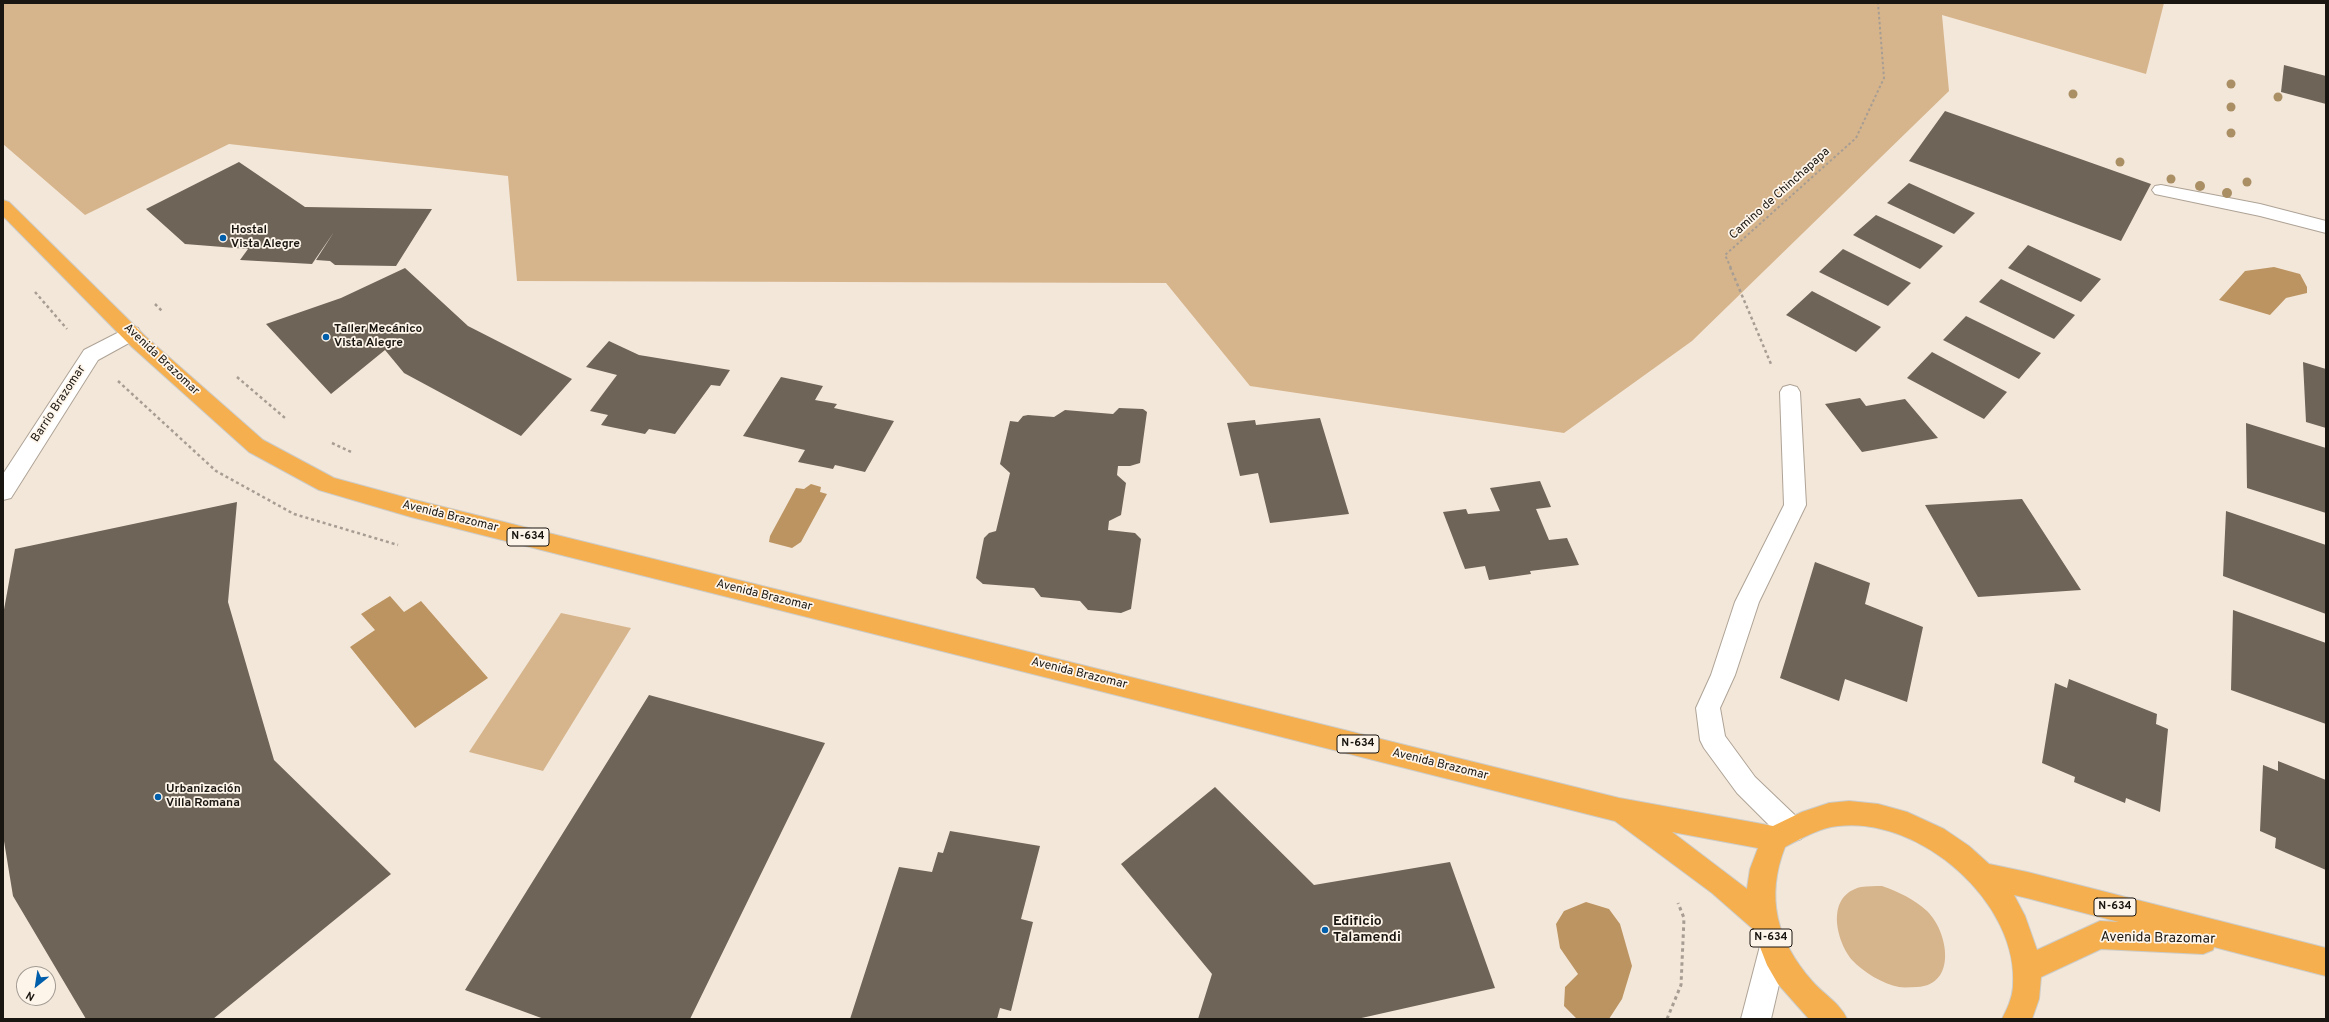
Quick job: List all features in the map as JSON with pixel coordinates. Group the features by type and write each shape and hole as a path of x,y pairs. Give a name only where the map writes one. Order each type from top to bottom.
{"highway":[{"name":"Avenida Brazomar","path":"3,206 139,342 256,446 327,484 418,510 1619,810 1784,834"},
{"name":"Avenida Brazomar","path":"1619,810 1722,884 1769,934"},
{"path":"1784,834 1817,817 1849,812 1883,817 1918,829 1952,849 1982,876 2006,908 2018,932 2027,969 2026,999 2017,1019"},
{"name":"N-634","path":"1784,834 1763,874 1761,896 1769,934 1787,972 1806,996 1832,1019"},
{"name":"Avenida Brazomar","path":"1982,876 2027,885 2326,962"},
{"name":"Avenida Brazomar","path":"2027,969 2100,935 2248,941"}],"street":[{"path":"2161,190 2260,210 2326,227"},
{"name":"Barrio Brazomar","path":"3,492 91,355 131,333"},
{"path":"1784,834 1713,740 1708,708 1723,675 1747,602 1795,505 1790,392"},
{"path":"1756,1019 1769,934"}],"path":[{"name":"Camino de Chinchapapa","path":"1790,392 1773,370 1725,255 1856,138 1884,78 1878,3"},
{"path":"152,302 164,313"},
{"path":"235,376 289,422"},
{"path":"330,442 357,455"}],"shaded area":[{"path":"3,3 2164,3 2146,74 1942,15 1949,91 1692,341 1564,433 1250,386 1166,283 517,281 508,176 229,144 85,215 3,144"},
{"path":"2274,267 2300,274 2307,287 2307,293 2286,298 2270,315 2219,300 2245,271"},
{"path":"811,484 821,487 820,492 827,494 801,542 792,548 769,542 770,536 796,488 804,489"},
{"path":"390,596 404,612 421,601 488,678 415,728 350,647 375,630 361,614"},
{"path":"561,613 631,628 543,771 469,752"},
{"path":"1882,886 1906,896 1917,903 1927,911 1940,931 1944,943 1944,967 1939,977 1930,984 1917,987 1899,987 1886,983 1862,969 1852,960 1841,941 1837,919 1838,908 1842,899 1850,892 1861,887"},
{"path":"1586,902 1609,909 1620,924 1632,966 1622,999 1609,1019 1577,1019 1564,1006 1565,987 1578,974 1560,948 1556,924 1564,911"}],"building":[{"path":"2284,65 2326,76 2326,104 2281,92"},
{"path":"1945,111 2151,184 2121,241 1909,161"},
{"path":"239,162 305,207 432,209 396,266 335,265 330,261 316,260 334,232 312,264 240,260 248,249 185,244 146,209"},
{"path":"1909,183 1975,213 1954,234 1887,203"},
{"path":"1876,215 1943,246 1920,269 1853,235"},
{"path":"2028,245 2101,279 2081,302 2008,268"},
{"path":"1843,249 1911,283 1888,306 1819,272"},
{"path":"405,268 468,326 572,379 521,436 404,373 385,350 331,394 266,324 341,298"},
{"path":"2001,279 2075,315 2054,339 1979,302"},
{"path":"1812,291 1881,327 1856,352 1786,315"},
{"path":"1966,316 2041,353 2019,379 1943,340"},
{"path":"609,341 639,355 730,370 720,386 711,385 675,434 649,429 645,434 601,425 608,415 590,411 617,375 586,367"},
{"path":"1932,352 2007,392 1984,419 1907,378"},
{"path":"2303,362 2326,369 2326,428 2306,422"},
{"path":"781,377 823,386 815,400 837,404 834,408 894,421 865,472 835,465 833,469 798,462 805,450 743,436"},
{"path":"1860,398 1866,406 1905,399 1938,438 1862,452 1825,404"},
{"path":"1119,408 1143,409 1147,412 1140,463 1130,466 1118,466 1117,475 1126,483 1121,515 1109,521 1108,530 1135,533 1141,539 1131,609 1121,613 1088,610 1080,601 1041,597 1034,588 983,584 976,578 984,538 989,533 996,531 1010,473 1000,464 1010,421 1018,422 1023,416 1028,415 1054,417 1065,410 1113,414"},
{"path":"1320,418 1349,514 1270,523 1258,473 1240,476 1227,423 1255,420 1256,425"},
{"path":"2246,423 2326,448 2326,513 2247,488"},
{"path":"1540,481 1551,507 1536,509 1549,540 1567,538 1579,565 1530,571 1531,574 1489,580 1485,566 1465,569 1443,512 1466,509 1468,514 1500,511 1490,488"},
{"path":"2022,499 2081,590 1978,597 1925,505"},
{"name":"Urbanización Villa Romana","path":"237,502 228,602 274,760 391,874 213,1019 86,1019 56,968 56,966 55,966 13,896 3,835 3,615 15,549"},
{"path":"2226,511 2326,545 2326,614 2223,576"},
{"path":"1815,562 1870,583 1865,604 1923,627 1907,702 1845,679 1839,701 1780,678"},
{"path":"2233,610 2326,643 2326,724 2231,690"},
{"path":"2069,679 2157,714 2156,724 2168,729 2160,812 2126,798 2125,803 2074,782 2075,777 2042,763 2055,683 2067,688"},
{"path":"649,695 825,743 690,1019 544,1019 465,990"},
{"path":"2278,761 2326,780 2326,870 2275,848 2276,838 2260,831 2263,765 2278,771"},
{"name":"Edificio Talamendi","path":"1215,787 1314,885 1450,862 1495,988 1357,1019 1198,1019 1212,974 1121,864"},
{"path":"950,831 1040,846 1021,919 1033,922 1011,1011 1000,1008 997,1019 850,1019 899,867 932,872 938,852 943,853"}],"place":[{"name":"Hostal Vista Alegre","path":"223,238"},
{"name":"Taller Mecánico Vista Alegre","path":"326,337"},
{"name":"Urbanización Villa Romana","path":"158,797"},
{"name":"Edificio Talamendi","path":"1325,930"}]}
